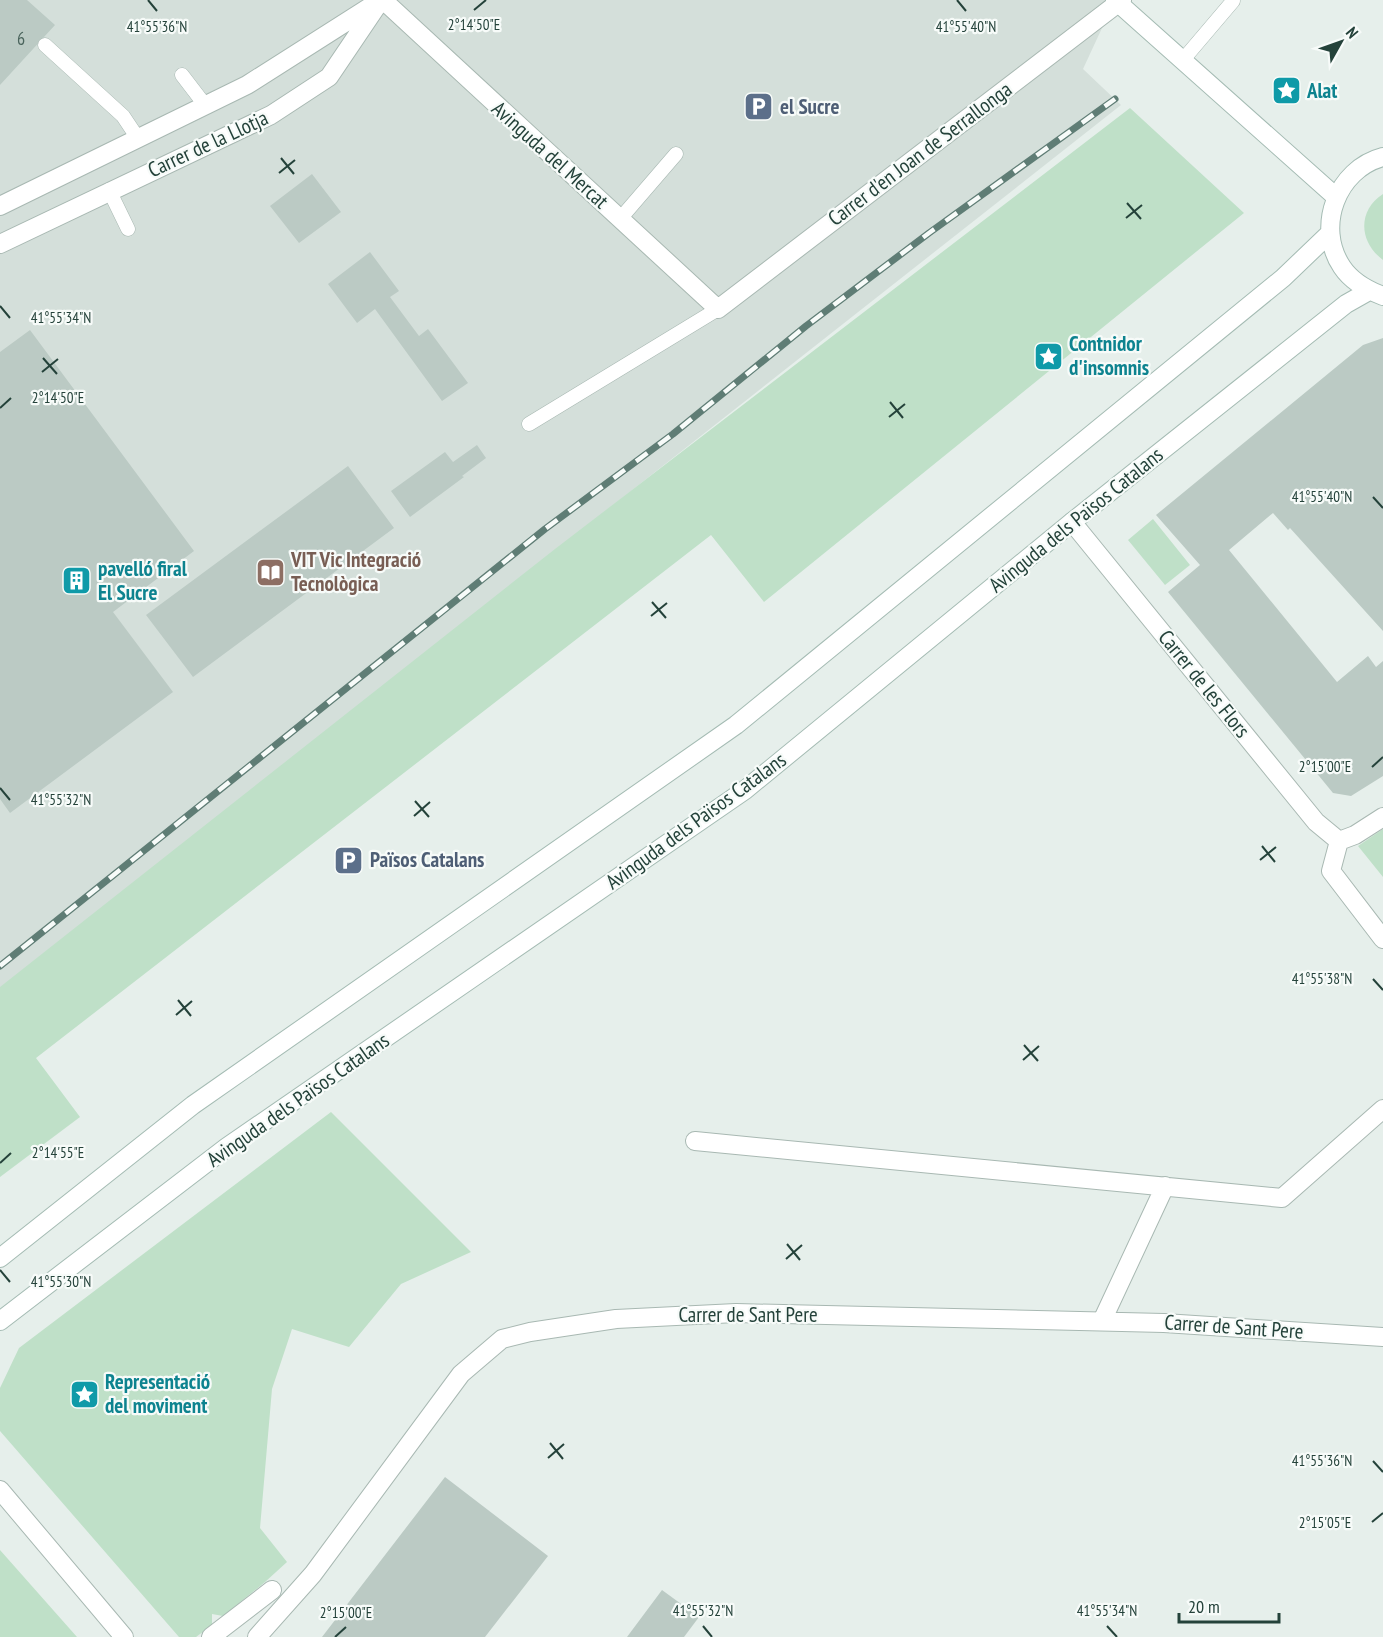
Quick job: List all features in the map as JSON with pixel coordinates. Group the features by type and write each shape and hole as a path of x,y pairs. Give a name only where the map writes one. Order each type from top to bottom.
{"street":[{"name":"Carrer de la Llotja","path":"0,206 247,85 381,0"},
{"name":"Carrer de la Llotja","path":"0,244 109,190 271,115 329,77 381,0"},
{"name":"Avinguda del Mercat","path":"381,0 718,309"},
{"path":"1118,1 1182,61 1336,197"},
{"name":"Carrer d'en Joan de Serrallonga","path":"718,309 1118,1"},
{"path":"1376,294 1354,280 1342,267 1334,250 1330,233 1331,215 1336,197 1347,180 1362,166 1383,157"},
{"path":"0,1258 193,1105 736,725 1282,278 1330,233"},
{"name":"Avinguda dels Països Catalans","path":"0,1321 227,1147 745,790 1072,522 1346,304 1376,294"},
{"name":"Carrer de les Flors","path":"1072,522 1316,822 1340,841"},
{"path":"1383,817 1355,835 1340,841 1330,871 1383,939"},
{"path":"695,1141 1282,1197 1383,1109"},
{"path":"1102,1321 1165,1186"},
{"name":"Carrer de Sant Pere","path":"257,1637 313,1574 461,1374 501,1340 530,1332 616,1319 736,1313 1164,1323 1383,1337"},
{"path":"0,1490 124,1637"},
{"path":"211,1637 272,1590"}],"lane":[{"path":"1182,61 1233,1"},
{"path":"45,45 123,116 137,137"},
{"path":"182,75 205,105"},
{"path":"620,219 676,154"},
{"path":"109,190 128,229"},
{"path":"529,424 718,309"}],"shaded area":[{"path":"0,0 1115,0 1083,69 1121,105 0,988"}],"green space":[{"path":"1130,108 1244,213 764,602 711,535 36,1058 80,1117 0,1177 0,987 555,549"},
{"path":"1383,194 1383,260 1369,244 1364,227 1369,209"},
{"path":"1153,519 1190,565 1165,585 1128,540"},
{"path":"1383,829 1383,877 1358,846"},
{"path":"331,1112 471,1252 401,1284 349,1347 292,1329 272,1389 260,1528 287,1562 223,1616 212,1614 212,1625 196,1637 179,1637 0,1431 0,1388 19,1348"},
{"path":"0,1550 77,1637 0,1637"}],"building":[{"path":"0,0 27,0 55,25 0,85"},
{"path":"312,174 341,212 299,243 270,206"},
{"path":"370,252 399,291 390,297 419,336 428,329 468,383 442,401 375,309 357,323 328,284"},
{"name":"pavelló firal El Sucre","path":"30,330 194,551 113,612 173,692 10,813 0,799 0,352"},
{"path":"1383,338 1383,631 1290,528 1288,530 1273,513 1229,550 1337,682 1368,656 1376,667 1383,661 1383,776 1351,796 1333,793 1168,592 1200,565 1156,515 1363,345"},
{"path":"477,445 486,458 410,517 391,491 445,452 453,462"},
{"name":"VIT Vic Integració Tecnològica","path":"348,466 394,528 193,677 146,615"},
{"path":"445,1477 548,1556 485,1637 322,1637"},
{"path":"662,1590 699,1617 684,1637 627,1637"}],"railway":[{"path":"0,966 545,529 673,434 806,326 929,233 1115,99"}],"place":[{"name":"Alat","path":"1286,91"},
{"name":"el Sucre","path":"759,107"},
{"name":"Contnidor d'insomnis","path":"1048,356"},
{"name":"VIT Vic Integració Tecnològica","path":"270,572"},
{"name":"pavelló firal El Sucre","path":"77,581"},
{"name":"Països Catalans","path":"349,860"},
{"name":"Representació del moviment","path":"84,1394"}]}
